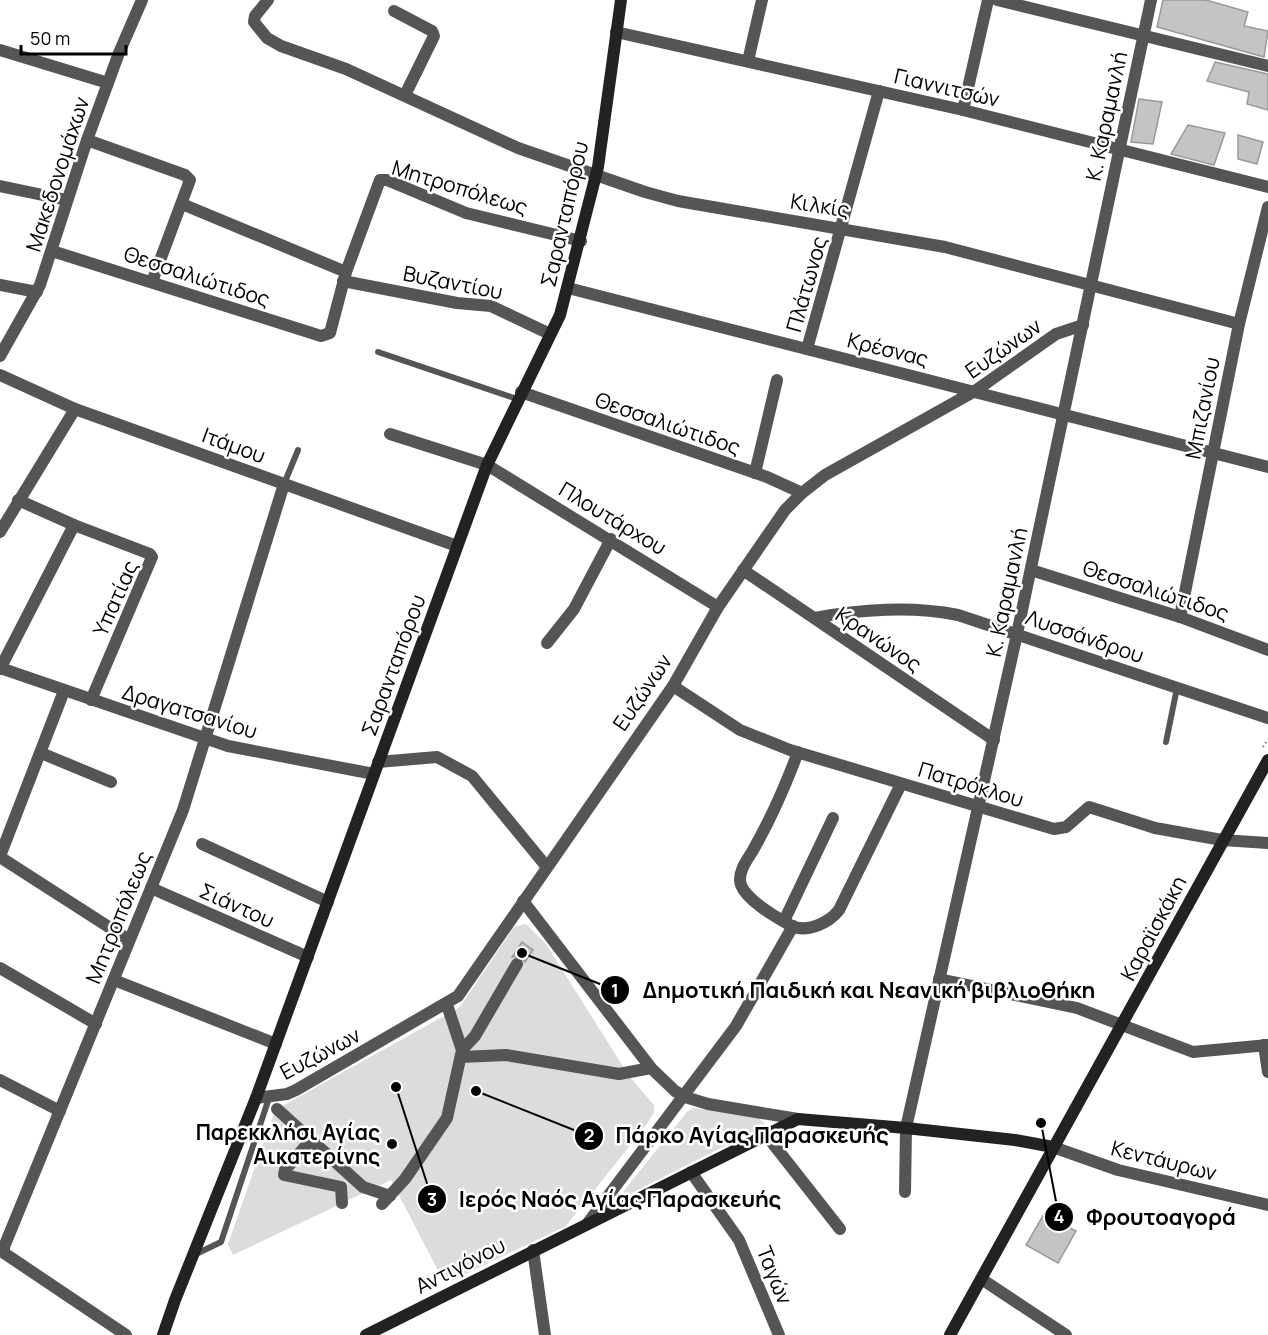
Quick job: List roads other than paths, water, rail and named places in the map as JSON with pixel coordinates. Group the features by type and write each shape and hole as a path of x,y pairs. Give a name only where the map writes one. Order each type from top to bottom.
{"street":[{"name":"Μακεδονομάχων","path":"0,356 37,292 87,140 142,0"},
{"name":"Κιλκίς","path":"268,0 255,16 255,26 267,38 405,95 518,148 596,175 678,201 945,247 1239,324"},
{"name":"Σαρανταπόρου","path":"164,1335 193,1255 263,1098 276,1044 487,465 550,334 568,288 596,175 621,0"},
{"path":"748,61 762,0"},
{"path":"963,110 988,0"},
{"path":"997,0 1268,66"},
{"name":"Κ. Καραμανλή","path":"905,1192 906,1128 1065,414 1151,0"},
{"path":"394,10 432,31 434,36 405,95"},
{"name":"Γιαννιτσών","path":"616,32 963,110 1268,187"},
{"path":"0,50 108,83"},
{"name":"Πλάτωνος","path":"807,349 879,91"},
{"path":"87,140 184,175 190,180 152,282"},
{"name":"Μητροπόλεως","path":"330,333 345,276 377,183 383,179 466,213 580,241"},
{"path":"0,186 67,200"},
{"name":"Βυζαντίου","path":"182,204 345,276 457,303 491,306 550,334"},
{"name":"Μπιζανίου","path":"1180,617 1239,324 1268,207"},
{"name":"Θεσσαλιώτιδος","path":"52,251 321,336 330,333"},
{"path":"0,285 37,292"},
{"name":"Κρέσνας","path":"568,288 1268,467"},
{"name":"Ευζώνων","path":"263,1098 296,1090 447,1005 458,996 673,686 718,607 743,570 785,510 802,493 825,475 975,391 1056,334 1083,325"},
{"name":"Ιτάμου","path":"0,375 75,410 457,546"},
{"path":"755,473 777,380"},
{"name":"Θεσσαλιώτιδος","path":"519,395 755,473 802,493"},
{"path":"0,532 75,410"},
{"name":"Πλουτάρχου","path":"390,434 487,465 611,539 718,607"},
{"name":"Μητροπόλεως","path":"126,1335 4,1253 4,1247 186,802 284,484"},
{"name":"Υπατίας","path":"18,500 74,525 150,554 153,560 91,700"},
{"path":"0,669 74,525"},
{"path":"547,643 574,609 611,539"},
{"name":"Κρανώνος","path":"743,570 994,740"},
{"name":"Θεσσαλιώτιδος","path":"1031,570 1180,617 1268,650"},
{"name":"Λυσσάνδρου","path":"814,618 930,610 966,617 1268,718"},
{"name":"Δραγατσανίου","path":"0,669 205,738 267,755 374,774"},
{"name":"Πατρόκλου","path":"673,686 740,730 798,752 1054,829 1066,827 1084,809 1095,808 1155,828 1222,840 1268,843"},
{"path":"64,691 0,856 129,940"},
{"path":"798,752 777,808 744,864 740,878 742,888 751,898 788,924 813,927 828,921 839,910 901,784"},
{"path":"41,753 111,782"},
{"path":"378,762 436,757 472,776 546,866"},
{"name":"Καραϊσκάκη","path":"950,1335 983,1280 1053,1147 1268,760"},
{"path":"587,1224 685,1097 755,996 833,818"},
{"path":"202,844 328,902"},
{"name":"Σιάντου","path":"151,888 308,957"},
{"path":"523,902 651,1068 675,1091 685,1097 708,1104 798,1119 906,1128 1015,1140 1053,1147"},
{"path":"277,1109 363,1187 386,1200 420,1159 447,1118 462,1053 475,1036 517,964"},
{"path":"0,968 96,1023"},
{"path":"939,979 1077,1008 1193,1052 1266,1045 1268,1072"},
{"path":"114,980 276,1044"},
{"path":"447,1005 462,1053"},
{"path":"462,1053 506,1055 619,1074 651,1068"},
{"path":"0,1080 60,1112"},
{"name":"Αντιγόνου","path":"366,1335 798,1119"},
{"path":"766,1135 840,1229"},
{"path":"311,1140 285,1170 284,1175 341,1187 342,1203"},
{"name":"Κεντάυρων","path":"1053,1147 1107,1167 1268,1205"},
{"name":"Ταγών","path":"691,1172 739,1240 779,1335"},
{"path":"533,1250 545,1335"},
{"path":"983,1280 1066,1335"}],"lane":[{"name":"Θεσσαλιώτιδος","path":"378,352 519,395"},
{"name":"Μητροπόλεως","path":"284,484 298,450"},
{"path":"1166,742 1177,688"},
{"path":"193,1255 221,1242 263,1098"}],"place":[{"name":"Δημοτική Παιδική και Νεανική βιβλιοθήκη","path":"522,953"},
{"name":"Ιερός Ναός Αγίας Παρασκευής","path":"396,1087"},
{"name":"Πάρκο Αγίας Παρασκευής","path":"476,1091"},
{"name":"Φρουτοαγορά","path":"1041,1123"},
{"name":"Παρεκκλήσι Αγίας Αικατερίνης","path":"392,1144"}]}
